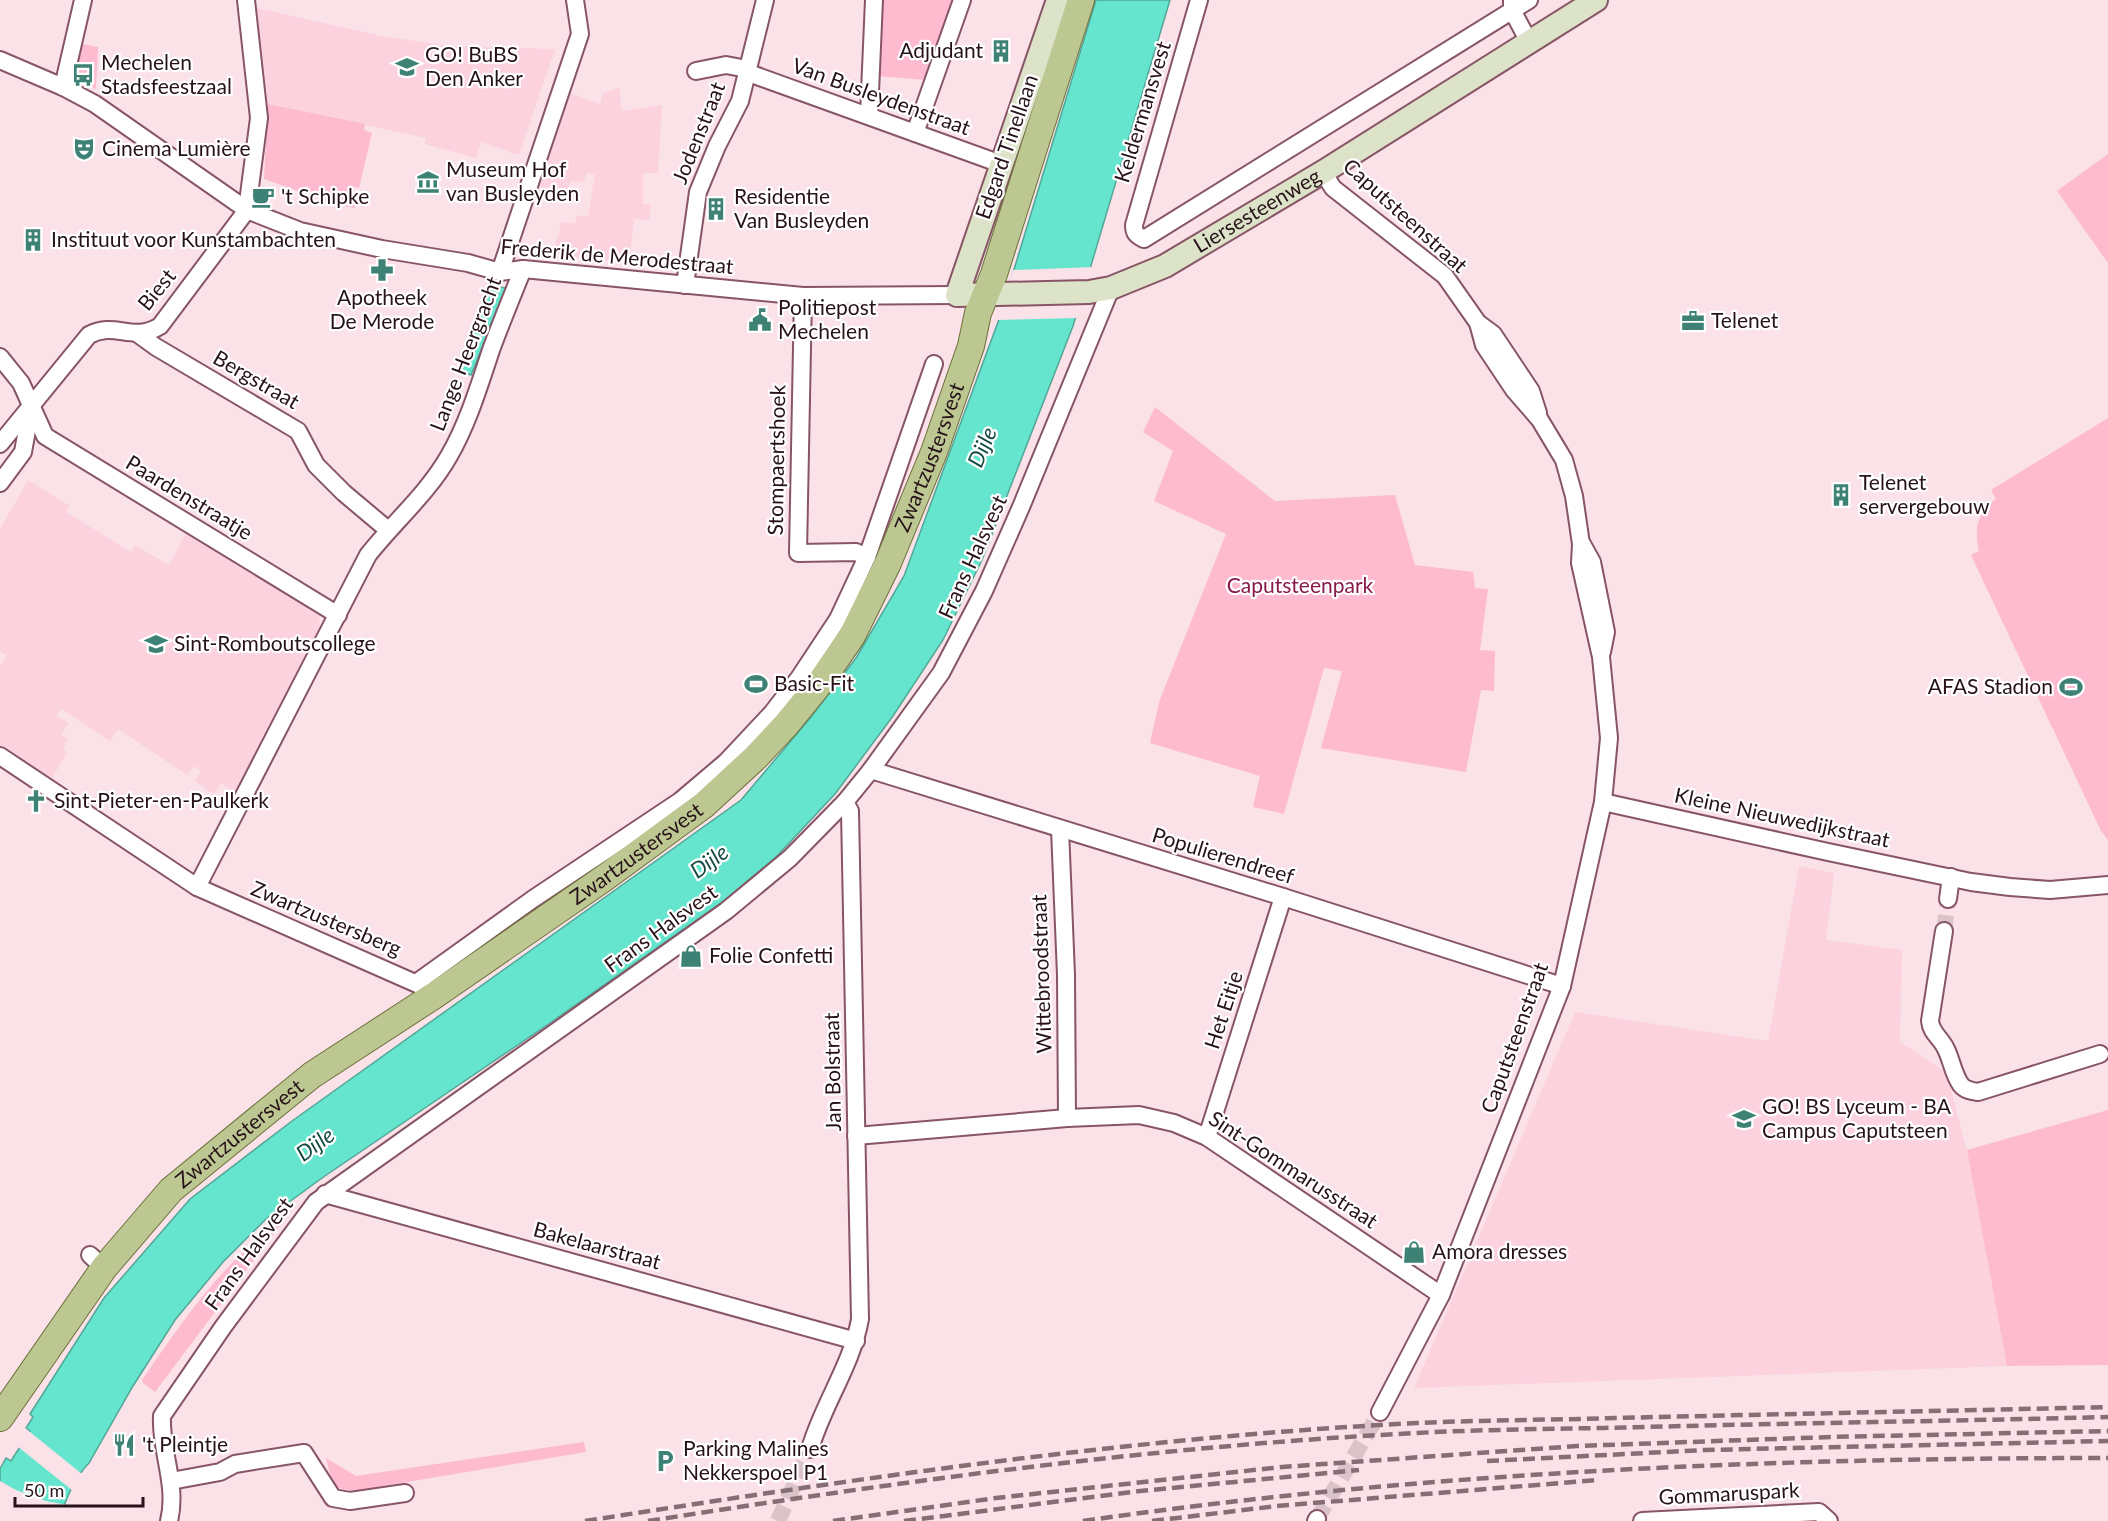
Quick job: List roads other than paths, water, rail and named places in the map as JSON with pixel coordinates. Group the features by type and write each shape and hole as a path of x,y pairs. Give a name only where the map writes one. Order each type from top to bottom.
{"main road":[{"name":"Edgard Tinellaan","path":"957,294 1058,0"},
{"name":"Edgard Tinellaan","path":"996,293 1026,175 1081,0"},
{"name":"Liersesteenweg","path":"957,294 1100,290 1165,266 1323,172 1524,34 1596,0"},
{"name":"Zwartzustersvest","path":"0,1418 97,1262 171,1190 312,1075 426,989 603,879 704,805 756,757 817,687 852,636 888,563 938,443 971,346 978,313 996,293"}],"street":[{"path":"63,87 83,0"},
{"path":"246,0 260,118 247,210"},
{"path":"500,272 580,34 575,0"},
{"name":"Jodenstraat","path":"685,285 698,192 717,146 740,101 765,0"},
{"path":"869,115 874,0"},
{"path":"915,133 962,0"},
{"name":"Keldermansvest","path":"1137,235 1134,225 1199,0"},
{"name":"Liersesteenweg","path":"1137,235 1144,239 1149,237 1512,5 1529,0"},
{"path":"1512,5 1524,34"},
{"name":"Frederik de Merodestraat","path":"0,60 63,87 94,104 247,210 300,231 382,249 468,263 500,272 523,269 803,296 957,294"},
{"name":"Van Busleydenstraat","path":"696,71 726,65 746,70 1001,164"},
{"name":"Caputsteenstraat","path":"1323,172 1333,188 1445,276 1478,323 1484,345 1514,390 1540,420 1564,460 1574,496 1581,544 1592,562 1606,632 1601,657 1609,738 1604,801 1562,986 1493,1158 1442,1294 1380,1412"},
{"name":"Biest","path":"0,444 89,334 105,328 138,334 151,332 160,326 247,210"},
{"name":"Lange Heergracht","path":"197,888 368,555 418,499 449,457 465,425 495,338 523,269"},
{"name":"Frans Halsvest","path":"169,1521 171,1481 161,1429 162,1416 315,1202 726,911 790,858 846,802 871,770 940,674 984,591 1021,507 1100,290"},
{"name":"Stompaertshoek","path":"803,296 798,553 856,552 867,557"},
{"name":"Bergstraat","path":"138,334 298,431 316,465 344,493 388,530"},
{"name":"Paardenstraatje","path":"0,357 21,383 45,436 338,615"},
{"name":"Zwartzustersvest","path":"426,989 533,899 680,801 726,762 772,713 799,678 838,619 867,557 934,364"},
{"path":"0,483 23,452 31,406"},
{"name":"Zwartzustersberg","path":"0,756 197,888 426,989"},
{"name":"Populierendreef","path":"871,770 1562,986"},
{"name":"Kleine Nieuwedijkstraat","path":"1604,801 1828,852 2010,888 2050,890 2108,885"},
{"name":"Jan Bolstraat","path":"810,1449 816,1426 856,1341 860,1319 850,811 846,802"},
{"name":"Wittebroodstraat","path":"1060,829 1066,975 1067,1118"},
{"path":"1948,899 1951,878"},
{"name":"Het Eitje","path":"1207,1137 1283,897"},
{"path":"1944,931 1930,1021 1931,1030 1940,1039 1962,1087 1978,1092 2100,1054"},
{"name":"Sint-Gommarusstraat","path":"856,1136 1067,1118 1138,1115 1174,1123 1207,1137 1442,1294"},
{"name":"Bakelaarstraat","path":"325,1194 856,1341"},
{"path":"171,1481 220,1472 235,1464 304,1453 333,1498 350,1501 405,1493"},
{"name":"Gommaruspark","path":"1642,1521 1824,1517"}],"water":[{"name":"Dijle","path":"1096,0 1170,0 1073,326 982,560 943,640 893,716 835,794 777,856 725,900 266,1219 223,1262 175,1320 133,1386 89,1463 74,1483 58,1521 0,1521 0,1469 6,1458 11,1461 30,1431 26,1428 33,1417 30,1414 104,1298 190,1199 292,1121 741,800 811,717 856,658 904,576 998,322"},
{"path":"491,286 507,288 471,375 458,370"}],"tunnel":[{"path":"1944,931 1948,899"},
{"path":"1317,1519 1380,1412"},
{"path":"778,1521 810,1449"}],"railway":[{"path":"585,1521 1000,1461 1312,1429 1467,1421 2108,1407"},
{"path":"648,1521 839,1492 1031,1467 1319,1439 1473,1431 2108,1417"},
{"path":"833,1521 996,1498 1282,1467 1577,1446 1831,1437 2108,1431"},
{"path":"1487,1461 1705,1450 2108,1441"},
{"path":"1083,1521 1338,1490 1595,1471 1851,1461 2108,1458"},
{"path":"904,1521 1140,1491 1359,1470"},
{"path":"1152,1521 1277,1506 1598,1480"}],"place":[{"name":"Adjudant","path":"1001,51"},
{"name":"GO! BuBS Den Anker","path":"407,67"},
{"name":"Mechelen Stadsfeestzaal","path":"83,75"},
{"name":"Cinema Lumière","path":"84,149"},
{"name":"Museum Hof van Busleyden","path":"428,182"},
{"name":"'t Schipke","path":"263,197"},
{"name":"Residentie Van Busleyden","path":"716,209"},
{"name":"Instituut voor Kunstambachten","path":"33,240"},
{"name":"Apotheek De Merode","path":"382,270"},
{"name":"Politiepost Mechelen","path":"760,320"},
{"name":"Telenet","path":"1693,321"},
{"name":"Telenet servergebouw","path":"1841,495"},
{"name":"Sint-Romboutscollege","path":"156,644"},
{"name":"Basic-Fit","path":"756,684"},
{"name":"AFAS Stadion","path":"2071,687"},
{"name":"Sint-Pieter-en-Paulkerk","path":"36,801"},
{"name":"Folie Confetti","path":"691,956"},
{"name":"GO! BS Lyceum - BA Campus Caputsteen","path":"1744,1119"},
{"name":"Amora dresses","path":"1414,1252"},
{"name":"'t Pleintje","path":"124,1445"},
{"name":"Parking Malines Nekkerspoel P1","path":"665,1461"}],"park label":[{"name":"Caputsteenpark","path":"1300,586"}]}
